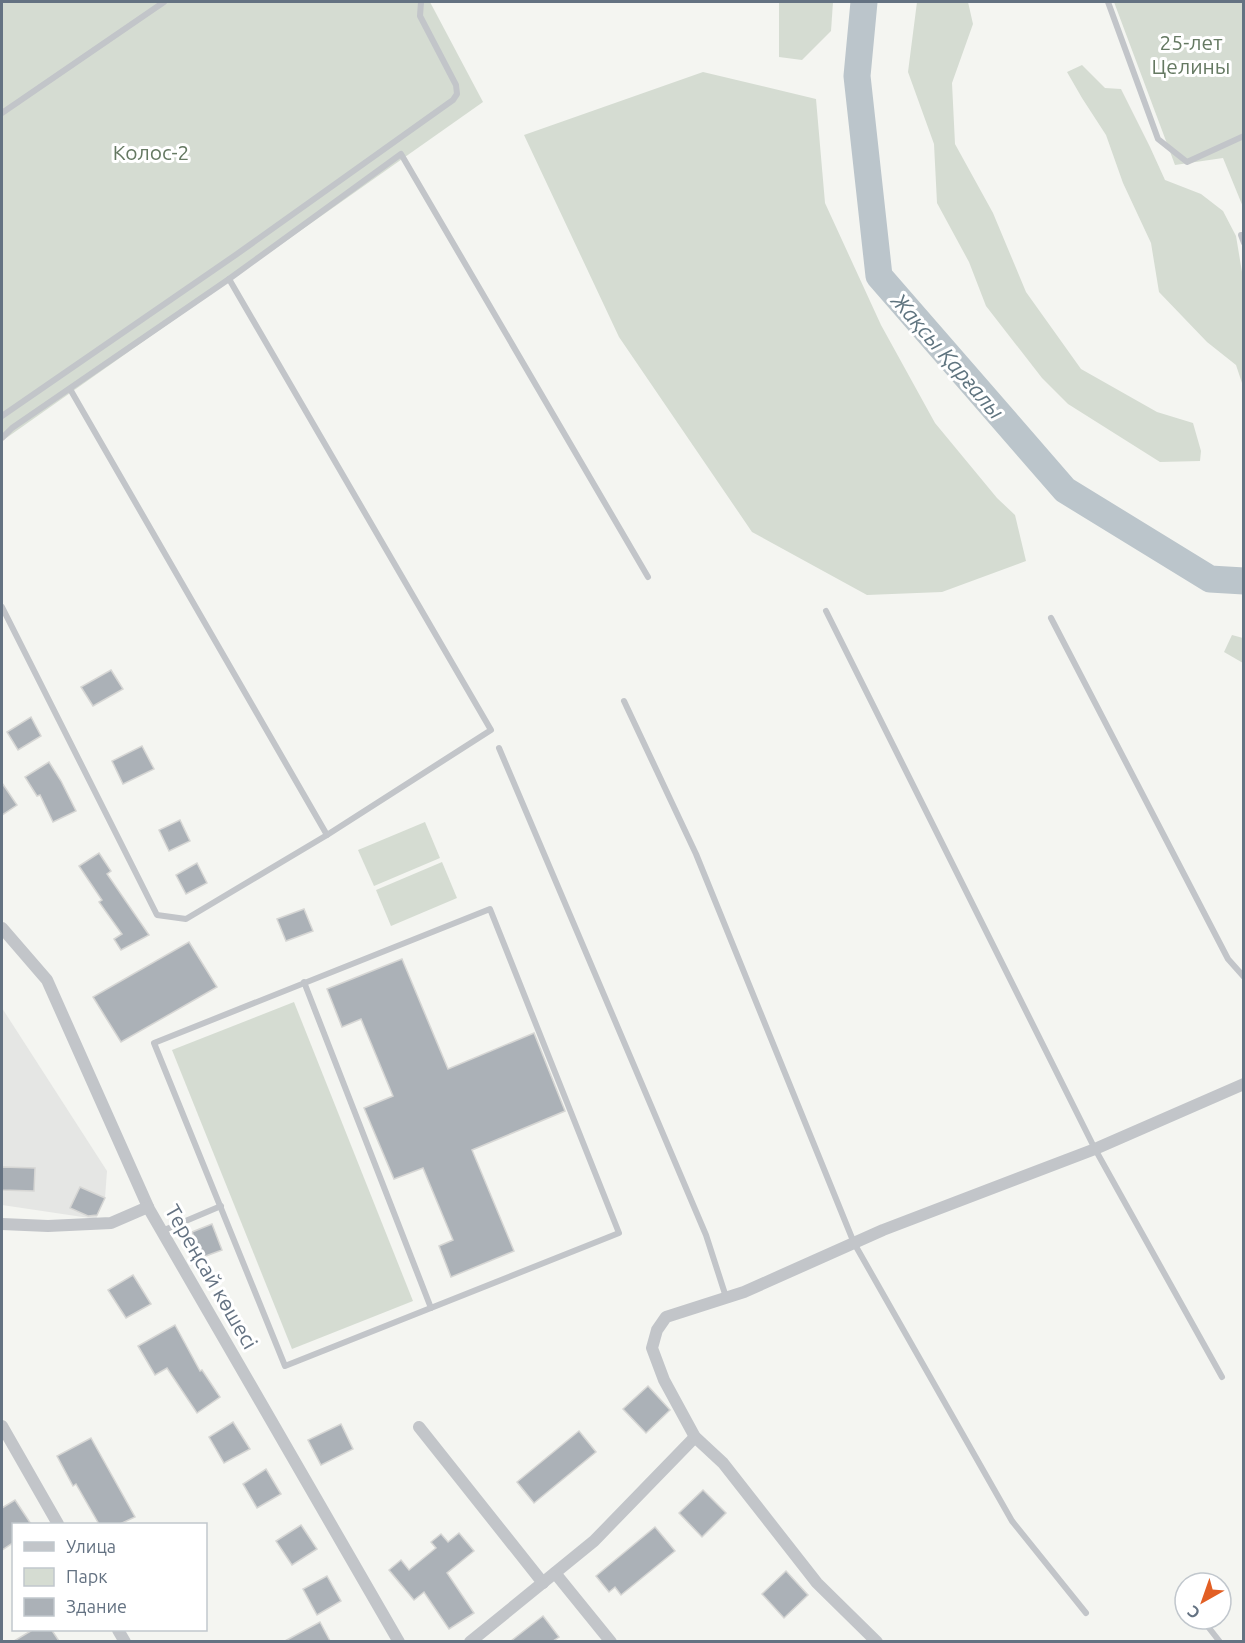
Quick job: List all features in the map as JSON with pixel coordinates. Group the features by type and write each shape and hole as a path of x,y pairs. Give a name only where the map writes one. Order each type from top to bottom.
{"street":[{"name":"Тереңсай көшесі","path":"2,928 47,980 148,1207 399,1641"},
{"path":"877,1641 817,1583 723,1463 695,1437 664,1380 652,1348 657,1330 666,1317 744,1292 883,1230 1095,1149 1244,1084"},
{"path":"2,1224 48,1226 111,1223 148,1207"},
{"path":"2,1426 57,1523"},
{"path":"420,1427 543,1583"},
{"path":"470,1641 594,1541 695,1437"},
{"path":"555,1573 610,1641"}],"lane":[{"path":"2,113 164,2"},
{"path":"2,416 237,254 453,100 458,94 456,86 420,16 421,2"},
{"path":"1108,2 1158,139 1187,162 1244,136"},
{"path":"2,438 12,428 229,279 401,154 648,577"},
{"path":"1244,235 1241,235 1244,243"},
{"path":"2,607 157,915 186,919 327,835 491,730 229,279"},
{"path":"70,388 327,835"},
{"path":"826,611 1095,1149 1222,1377"},
{"path":"1051,618 1228,959 1244,977"},
{"path":"624,701 696,854 854,1243 1012,1521 1086,1613"},
{"path":"499,748 706,1235 726,1298"},
{"path":"490,909 619,1233 285,1366 154,1043 304,982 490,909"},
{"path":"304,982 431,1308"},
{"path":"162,1231 221,1206"}],"shaded area":[{"path":"2,1008 107,1171 105,1198 96,1219 2,1205"}],"green space":[{"name":"Колос-2","path":"2,2 430,2 483,102 2,441"},
{"path":"779,2 833,2 831,31 802,60 779,57"},
{"path":"917,2 968,2 973,24 952,83 955,144 993,213 1026,292 1081,369 1157,412 1193,423 1201,451 1200,461 1160,462 1068,404 1042,378 986,306 969,262 937,203 934,144 908,72"},
{"name":"25-лет Целины","path":"1114,2 1243,2 1243,207 1223,158 1175,165"},
{"path":"1082,65 1105,88 1121,89 1165,180 1201,194 1223,211 1236,236 1243,278 1243,386 1236,365 1207,342 1159,292 1151,243 1123,183 1106,135 1067,72"},
{"path":"703,72 816,99 825,203 881,325 935,423 997,498 1015,515 1026,561 942,592 867,595 752,532 619,337 524,135"},
{"path":"1232,635 1243,638 1243,663 1224,652"},
{"path":"425,822 440,858 374,886 358,850"},
{"path":"442,862 457,898 391,926 376,890"},
{"path":"294,1002 413,1301 292,1349 172,1050"}],"building":[{"path":"111,670 123,689 93,706 81,687"},
{"path":"31,717 41,736 18,750 7,732"},
{"path":"142,746 154,769 123,784 112,761"},
{"path":"49,762 76,811 53,822 40,795 37,796 25,777"},
{"path":"2,783 17,805 2,815"},
{"path":"180,820 190,841 169,851 159,830"},
{"path":"99,853 111,871 107,874 149,935 121,950 114,939 122,934 99,902 102,900 79,866"},
{"path":"197,863 207,883 186,894 176,875"},
{"path":"304,909 313,931 286,941 277,919"},
{"path":"189,942 217,987 121,1042 93,997"},
{"path":"402,959 448,1069 534,1033 565,1111 472,1150 514,1251 451,1277 439,1246 453,1240 423,1168 394,1179 364,1108 393,1096 361,1019 342,1027 327,989"},
{"path":"2,1167 35,1168 34,1191 2,1190"},
{"path":"80,1187 105,1198 97,1215 88,1216 70,1208"},
{"path":"212,1224 222,1250 203,1257 192,1232"},
{"path":"133,1275 151,1304 126,1318 108,1290"},
{"path":"175,1325 200,1371 202,1370 220,1397 197,1413 167,1368 155,1375 138,1346"},
{"path":"648,1386 670,1410 646,1433 623,1409"},
{"path":"233,1422 250,1449 224,1463 209,1437"},
{"path":"341,1424 353,1449 321,1465 308,1440"},
{"path":"579,1431 596,1452 534,1503 517,1482"},
{"path":"91,1438 135,1517 122,1523 98,1523 76,1484 73,1486 57,1456"},
{"path":"266,1469 281,1494 257,1508 243,1484"},
{"path":"703,1490 726,1513 702,1537 679,1513"},
{"path":"15,1500 30,1523 12,1523 12,1543 2,1550 2,1508"},
{"path":"301,1525 317,1549 292,1565 276,1541"},
{"path":"655,1527 675,1551 621,1595 615,1587 609,1592 596,1576"},
{"path":"459,1533 474,1551 447,1573 474,1613 449,1629 424,1592 414,1600 389,1570 401,1560 409,1570 436,1548 431,1542 441,1534 448,1542"},
{"path":"786,1571 808,1595 784,1618 762,1594"},
{"path":"327,1576 341,1601 317,1615 303,1589"},
{"path":"543,1616 559,1637 553,1641 511,1641"},
{"path":"320,1622 330,1641 285,1641"},
{"path":"31,1631 52,1631 59,1641 14,1641"}],"waterway":[{"name":"Жақсы Қарғалы","path":"864,2 857,76 879,276 1065,490 1210,579 1244,581"}]}
